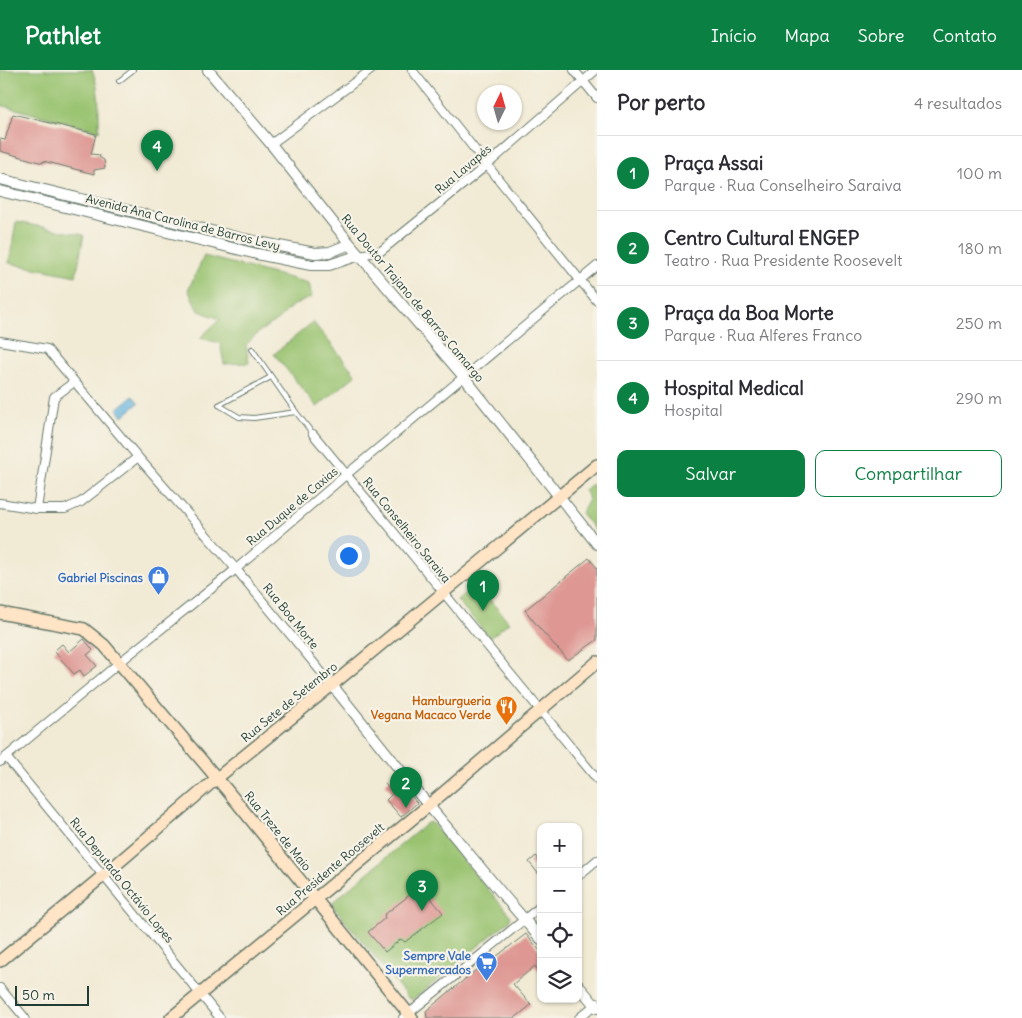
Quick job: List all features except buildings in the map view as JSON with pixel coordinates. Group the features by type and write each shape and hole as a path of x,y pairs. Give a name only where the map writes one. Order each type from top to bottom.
{"main road":[{"name":"Rua Sete de Setembro","path":"0,961 104,876 217,778 597,465"},
{"name":"Rua Treze de Maio","path":"0,614 84,629 104,645 217,778 408,1016"},
{"name":"Rua Presidente Roosevelt","path":"171,1018 429,805 597,662"}],"street":[{"name":"Rua Doutor Trajano de Barros Camargo","path":"208,70 271,144 350,244 464,377 597,544"},
{"path":"412,70 597,300"},
{"path":"574,70 597,98"},
{"name":"Rua Lavapés","path":"360,255 381,251 487,165 596,70"},
{"path":"271,144 368,71"},
{"name":"Avenida Ana Carolina de Barros Levy","path":"0,179 244,239 315,253 330,252 350,244"},
{"name":"Avenida Ana Carolina de Barros Levy","path":"0,191 257,254 310,264 329,265 360,255"},
{"name":"Rua Duque de Caxias","path":"3,760 119,662 236,569 597,266"},
{"name":"Rua Boa Morte","path":"0,341 47,349 236,569 447,828 537,934"},
{"path":"37,509 54,397 74,382"},
{"name":"Rua Conselheiro Saraiva","path":"313,434 597,779"},
{"path":"0,503 37,509 65,509 81,502 138,457"},
{"name":"Rua Deputado Octávio Lopes","path":"3,760 104,876 220,1018"},
{"path":"582,873 597,860"},
{"path":"408,1016 537,910"},
{"path":"0,988 25,1018"},
{"path":"579,1018 596,1005 582,989"}],"lane":[{"path":"119,81 133,70"},
{"path":"252,349 313,434"},
{"path":"271,376 219,405 239,416 254,418 296,412"}],"green space":[{"path":"0,70 92,70 98,92 99,131 0,105"},
{"path":"16,222 84,235 76,276 9,263"},
{"path":"204,256 309,283 312,297 292,306 278,320 260,331 246,345 249,363 224,364 220,343 200,338 220,319 199,311 188,290"},
{"path":"313,322 356,375 317,407 274,354"},
{"path":"597,481 597,533 581,513 589,499 584,490"},
{"path":"476,584 509,622 490,638 457,600"},
{"path":"431,822 510,915 510,920 414,999 409,999 334,907 333,902 427,823"}],"water":[{"path":"133,396 139,403 123,416 117,409"}],"place":[{"name":"Hospital Medical","path":"157,171"},
{"name":"Gabriel Piscinas","path":"159,596"},
{"name":"Praça Assai","path":"483,611"},
{"name":"Hamburgueria Vegana Macaco Verde","path":"507,726"},
{"name":"Centro Cultural ENGEP","path":"406,808"},
{"name":"Praça da Boa Morte","path":"422,911"},
{"name":"Sempre Vale Supermercados","path":"487,981"}]}
